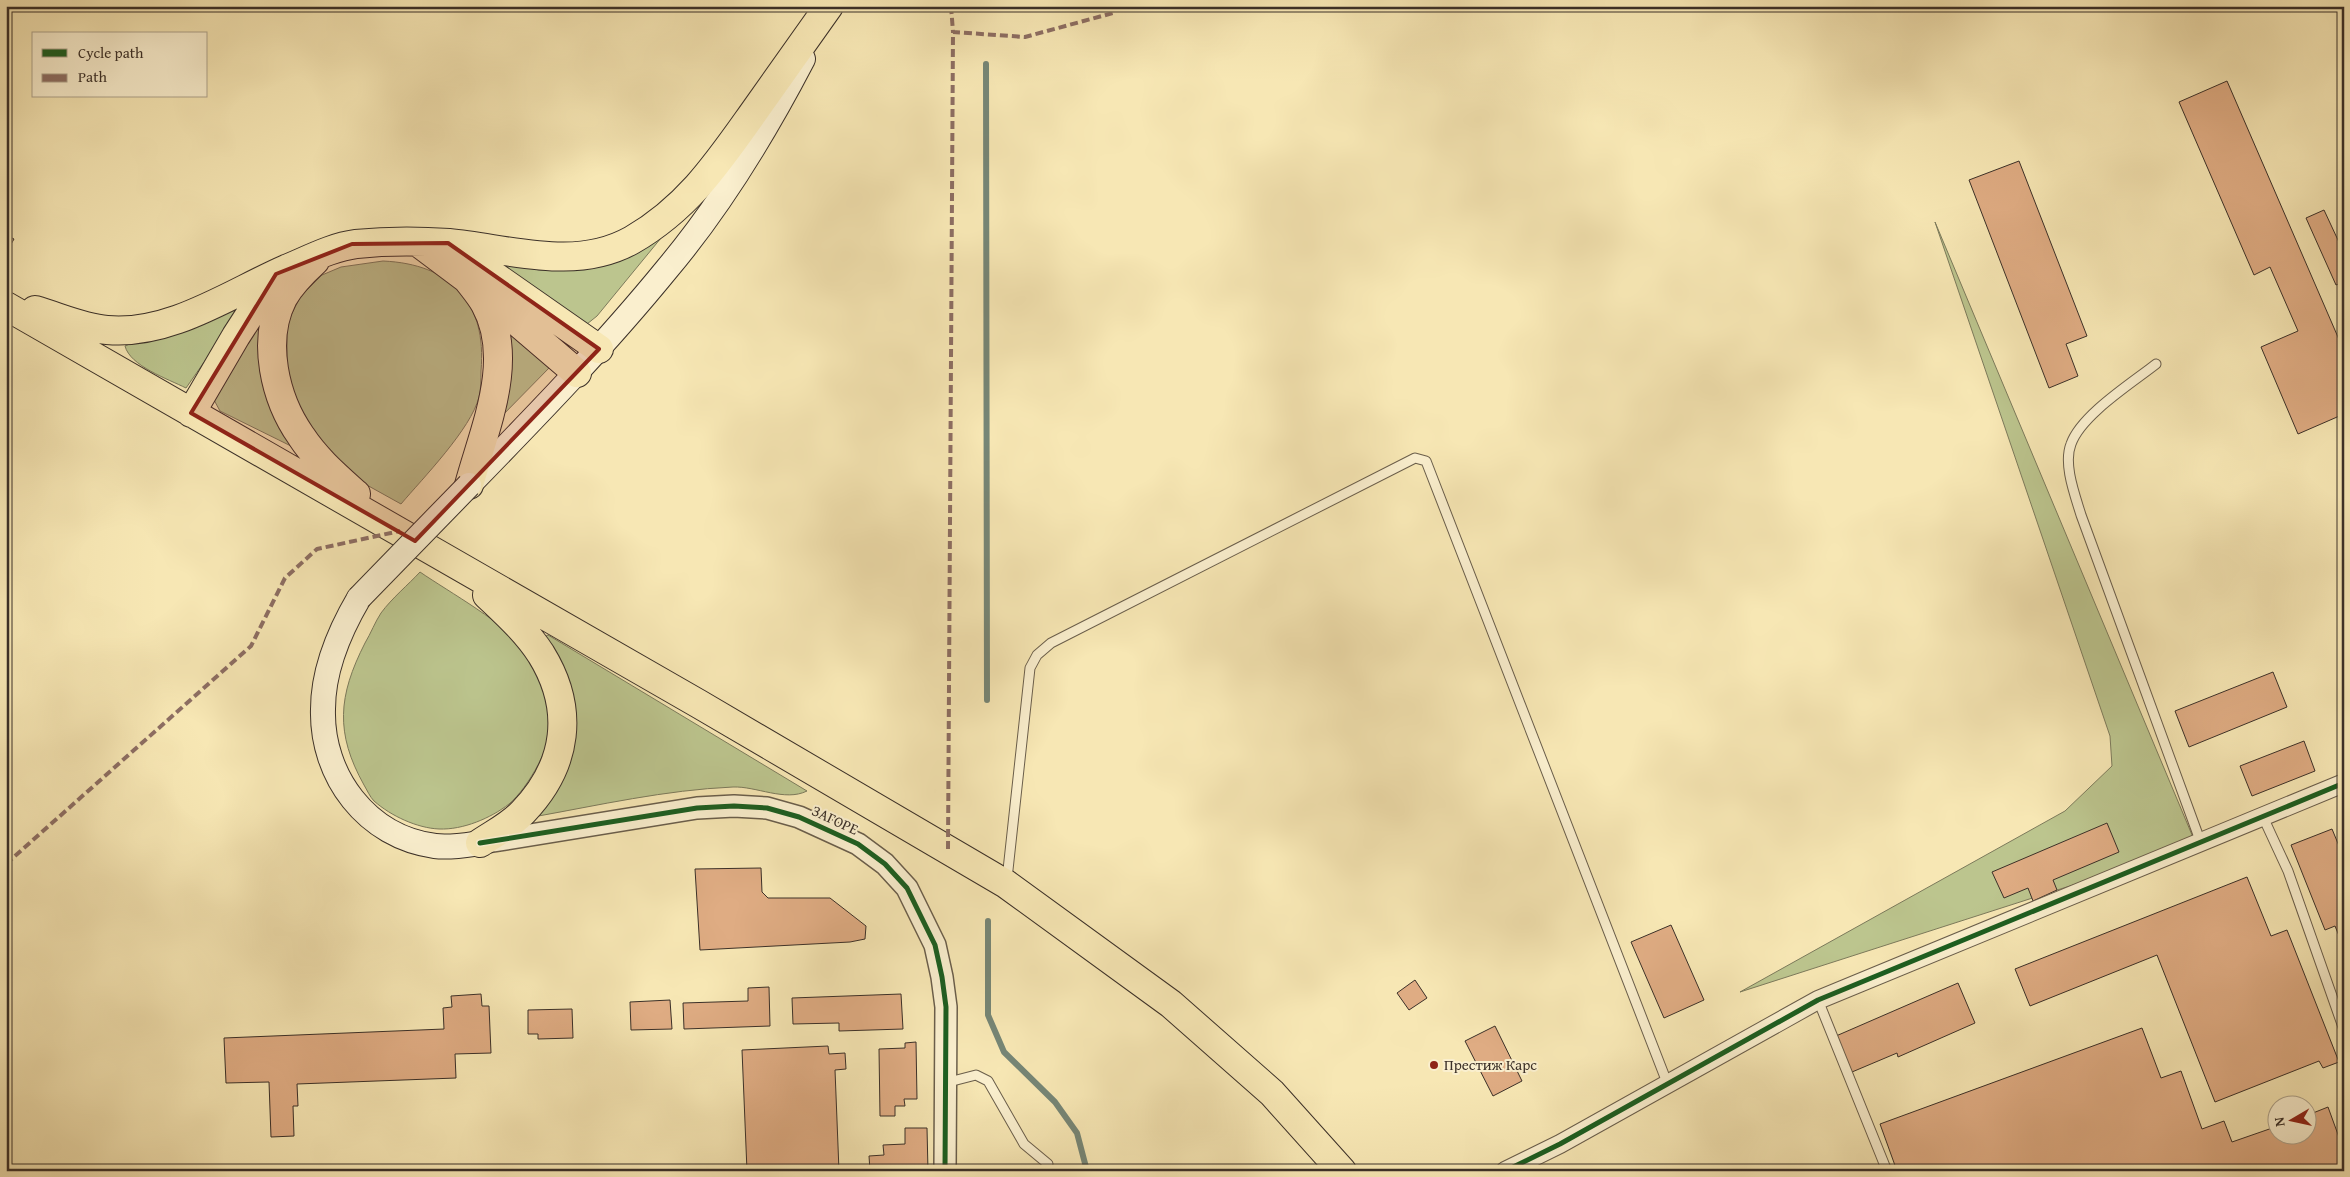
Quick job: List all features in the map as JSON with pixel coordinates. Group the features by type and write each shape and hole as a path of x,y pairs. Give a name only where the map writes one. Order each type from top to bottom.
{"main road":[{"path":"6,300 88,326 108,330 132,330 154,326 184,316 324,253 352,244 394,241 448,243 519,253 572,257 610,250 657,224 710,174 829,6"},
{"path":"452,564 512,619 530,640 549,670 562,705 562,742 548,778 523,812 507,826 480,843 436,846 414,842 393,833 361,810 347,793 336,775 328,752 322,711 327,672 335,648 359,598 577,373 668,268 710,212 750,152 788,88 829,6"},
{"path":"419,243 467,279 577,373"},
{"path":"448,243 599,349"},
{"path":"324,253 294,282 282,299 274,335 273,356 276,378 290,418 313,452 327,468 400,531"},
{"path":"191,413 236,336 276,274"},
{"path":"467,279 485,303 492,320 498,355 494,393 469,485"},
{"path":"6,306 400,531 452,564 699,704 1006,884 1171,1004 1272,1093 1342,1171"}],"street":[{"path":"1505,1171 1560,1144 1668,1085 1818,1000 2201,843 2344,782"},
{"name":"ЗАГОРЕ","path":"480,843 697,808 734,806 766,808 799,817 830,829 858,844 884,864 907,888 935,945 942,977 947,1048 945,1083 946,1171"}],"lane":[{"path":"2156,364 2087,418 2070,444 2069,477 2201,843"},
{"path":"1006,884 1030,668 1037,655 1051,643 1415,458 1421,459 1426,461 1668,1085"},
{"path":"2263,817 2288,871 2344,1030"},
{"path":"1818,1000 1886,1171"},
{"path":"945,1083 976,1076 988,1081 1024,1144 1048,1164"}],"highlighted area":[{"path":"448,243 599,349 415,541 191,413 276,274 352,244"}],"green space":[{"path":"675,221 597,316 587,324 485,258 539,270 569,270"},
{"path":"1935,222 2195,842 2157,858 1740,992 2065,811 2112,766 2110,736"},
{"path":"383,261 407,264 428,270 445,279 460,291 471,307 478,325 481,347 479,397 467,424 401,504 347,474 315,440 295,402 287,366 287,324 300,297 322,275 341,267"},
{"path":"246,302 186,388 142,366 128,353 125,346 132,343"},
{"path":"267,315 295,448 220,411 214,400 218,388"},
{"path":"498,316 551,366 496,422"},
{"path":"420,572 492,619 506,630 526,651 545,692 551,718 551,728 544,752 531,776 516,797 502,809 485,818 467,825 448,829 413,824 396,816 374,801 355,766 344,731 345,698 349,680 365,643 381,613"},
{"path":"548,635 807,791 789,795 733,787 682,791 533,817 562,774 540,639"}],"building":[{"path":"2227,81 2344,351 2344,414 2298,434 2261,347 2298,331 2270,267 2254,275 2179,102"},
{"path":"2019,161 2087,336 2066,344 2078,376 2049,388 1969,180"},
{"path":"2324,210 2344,253 2344,282 2336,285 2306,218"},
{"path":"6,235 14,239 6,253"},
{"path":"2273,672 2287,707 2189,747 2175,711"},
{"path":"2304,741 2315,771 2252,796 2240,766"},
{"path":"2107,823 2119,852 2053,880 2057,890 2033,901 2028,888 2004,898 1992,872"},
{"path":"2332,829 2344,858 2344,948 2335,926 2325,930 2291,845"},
{"path":"761,868 762,892 768,898 830,898 866,926 865,939 850,942 700,950 695,869"},
{"path":"2247,877 2271,936 2287,930 2339,1062 2323,1068 2319,1061 2215,1102 2157,955 2030,1006 2015,969"},
{"path":"1671,925 1704,1000 1664,1018 1631,942"},
{"path":"1415,980 1427,998 1409,1010 1397,993"},
{"path":"1958,983 1975,1023 1898,1057 1897,1053 1852,1072 1836,1036"},
{"path":"769,987 770,1026 684,1029 683,1003 748,1001 748,988"},
{"path":"481,994 482,1006 489,1006 491,1053 455,1054 456,1078 297,1084 298,1106 293,1106 294,1136 271,1137 269,1082 226,1083 224,1038 444,1029 443,1008 452,1007 451,996"},
{"path":"901,994 903,1029 839,1031 839,1023 793,1024 792,998"},
{"path":"670,1000 672,1029 631,1030 630,1002"},
{"path":"572,1009 573,1038 538,1039 538,1034 528,1034 528,1010"},
{"path":"1495,1026 1522,1081 1493,1096 1465,1041"},
{"path":"2142,1028 2161,1078 2181,1071 2202,1129 2224,1121 2232,1142 2268,1129 2268,1144 2318,1144 2318,1111 2328,1107 2344,1151 2344,1171 1897,1171 1880,1124"},
{"path":"916,1042 917,1099 904,1099 905,1106 895,1106 895,1116 880,1116 879,1049 905,1048 905,1043"},
{"path":"828,1046 829,1054 845,1053 846,1069 835,1070 839,1171 747,1171 742,1050"},
{"path":"905,1128 927,1128 928,1171 870,1171 869,1156 884,1155 883,1145 905,1144"}],"waterway":[{"path":"986,64 987,700"},
{"path":"988,921 988,1015 1004,1052 1055,1102 1077,1133 1087,1171"}],"marked path":[{"path":"951,6 953,32"},
{"path":"948,849 953,32 1025,37 1113,13 1119,6"},
{"path":"6,864 251,646 285,578 317,549 400,531"}],"cycle path":[{"path":"1505,1171 1560,1144 1818,1000 2344,783"},
{"path":"480,843 697,808 734,806 767,808 799,817 858,844 885,864 907,888 935,945 946,1007 945,1171"}],"place":[{"name":"Престиж Карс","path":"1434,1065"}]}
